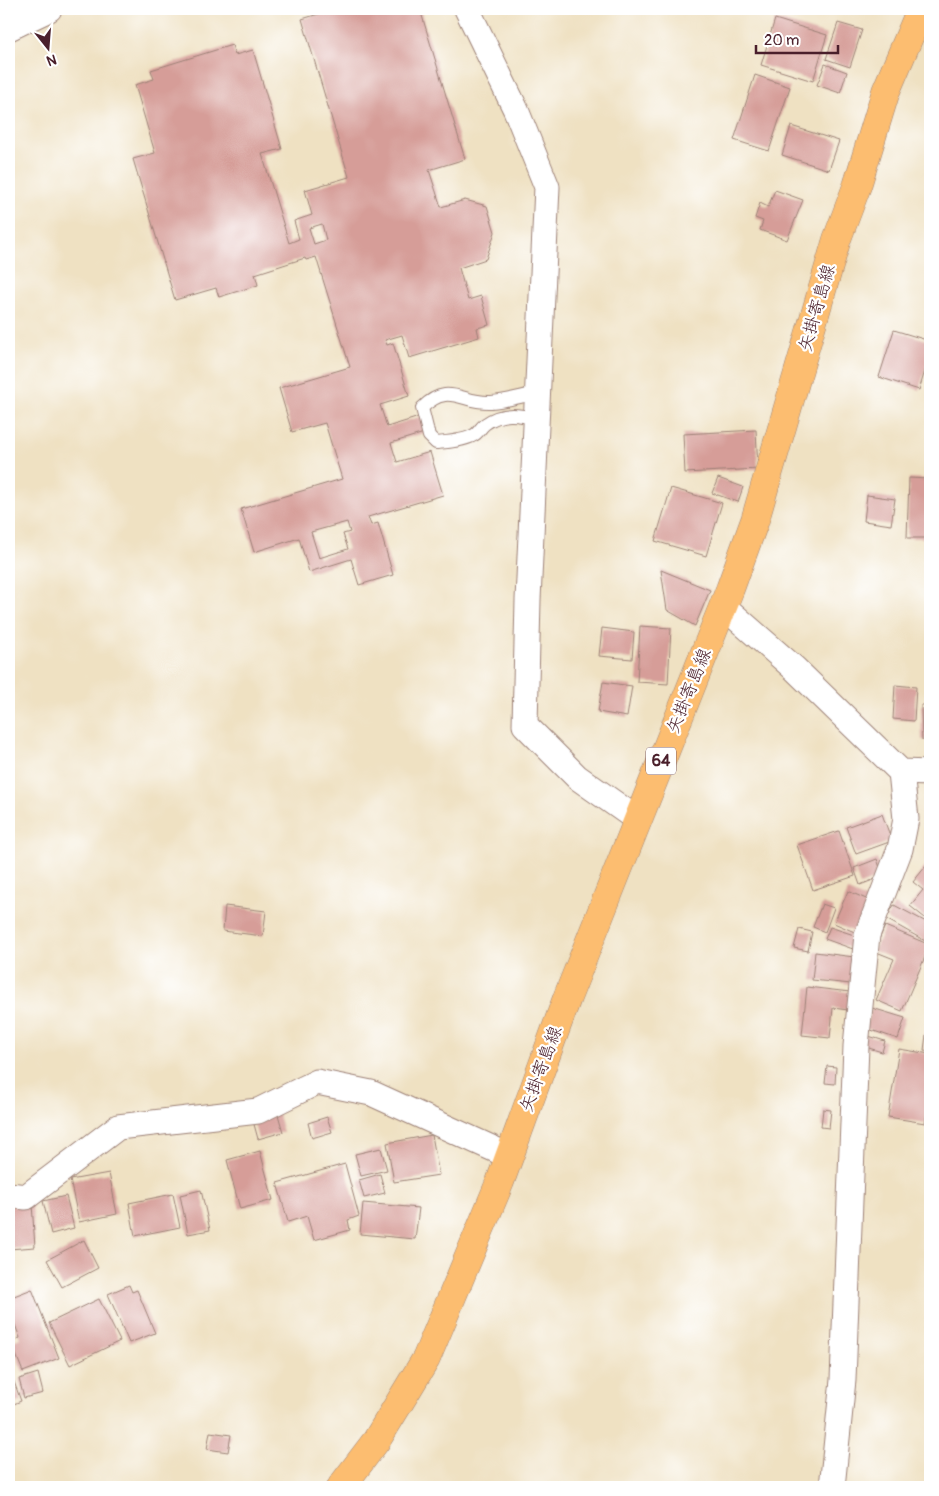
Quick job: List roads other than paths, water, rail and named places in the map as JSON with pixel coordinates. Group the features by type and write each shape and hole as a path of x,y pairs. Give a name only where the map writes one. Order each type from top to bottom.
{"main road":[{"name":"矢掛寄島線","path":"341,1487 376,1441 426,1358 509,1156 567,998 723,606 755,520 837,239 857,186 886,91 921,9"}],"street":[{"path":"9,28 48,9"},
{"path":"468,9 516,110 547,187 528,600 525,725 576,777 638,820"},
{"path":"723,606 795,669 901,772 906,819 900,850 867,935 856,1037 843,1380 832,1487"},
{"path":"901,772 930,773"},
{"path":"9,1195 26,1197 118,1127 258,1111 317,1082 371,1093 509,1156"}],"lane":[{"path":"536,419 523,415 504,414 485,424 474,435 448,442 436,442 429,436 422,408 431,399 452,393 474,402 493,402 538,393"}]}
